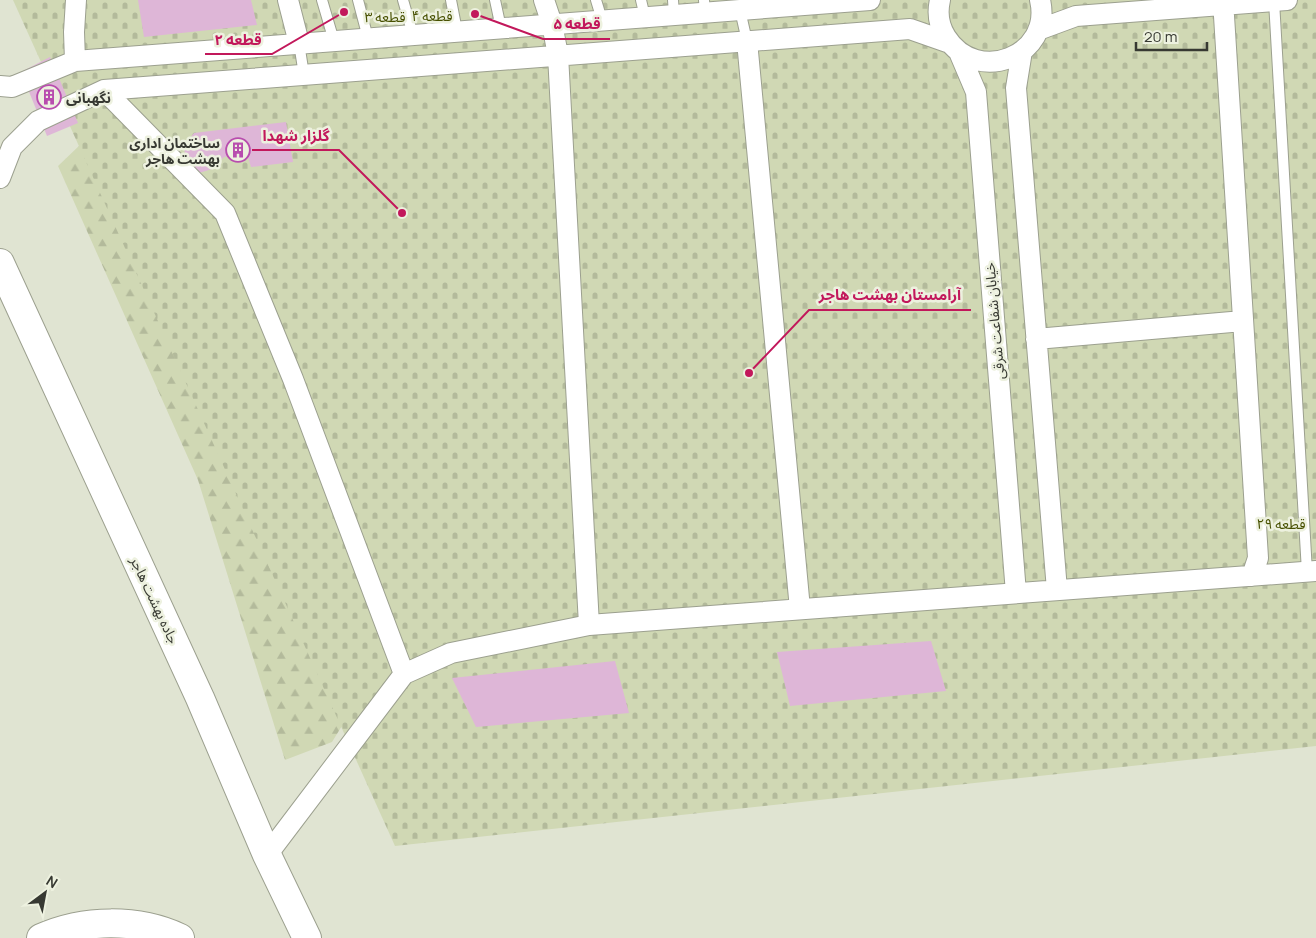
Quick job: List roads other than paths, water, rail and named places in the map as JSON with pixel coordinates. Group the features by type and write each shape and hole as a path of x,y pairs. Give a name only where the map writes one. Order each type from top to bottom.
{"main road":[{"name":"جاده بهشت هاجر","path":"0,263 196,689 267,854 307,938"},
{"path":"41,938 62,929 98,924 134,925 166,931 180,938"}],"street":[{"path":"74,61 76,0"},
{"path":"288,0 299,43"},
{"path":"544,0 552,24 558,55 589,625"},
{"path":"0,86 12,87 74,61 602,20 643,8 870,0"},
{"name":"خیابان شفاعت شرقی","path":"940,0 939,18 943,32 955,48 976,92 1016,593"},
{"path":"0,178 12,147 38,121 104,90 910,29 955,48 971,59 984,62 998,62 1022,51 1031,41 1038,30 1041,17 1040,0"},
{"path":"1038,30 1076,16 1223,2 1280,0"},
{"path":"1223,2 1258,558 1252,576"},
{"path":"747,41 800,609"},
{"path":"1022,51 1016,88 1057,590"},
{"path":"104,90 225,212 293,379 404,674"},
{"path":"1036,339 1243,321"},
{"path":"267,854 404,674 451,653 589,625 1311,572"}],"lane":[{"path":"322,0 334,41"},
{"path":"358,0 368,38"},
{"path":"404,0 413,35"},
{"path":"451,0 457,32"},
{"path":"495,0 501,28"},
{"path":"596,0 602,20"},
{"path":"1280,0 1311,572"},
{"path":"722,6 747,41"},
{"path":"299,43 304,75"}],"place":[{"name":"قطعه ۲","path":"344,12"},
{"name":"قطعه ۵","path":"475,14"},
{"name":"نگهبانی","path":"49,97"},
{"name":"ساختمان اداری بهشت هاجر","path":"238,150"},
{"name":"گلزار شهدا","path":"402,213"},
{"name":"آرامستان بهشت هاجر","path":"749,373"}],"park label":[{"name":"قطعه ۴","path":"432,15"},
{"name":"قطعه ۳","path":"385,16"},
{"name":"قطعه ۲۹","path":"1281,523"}]}
